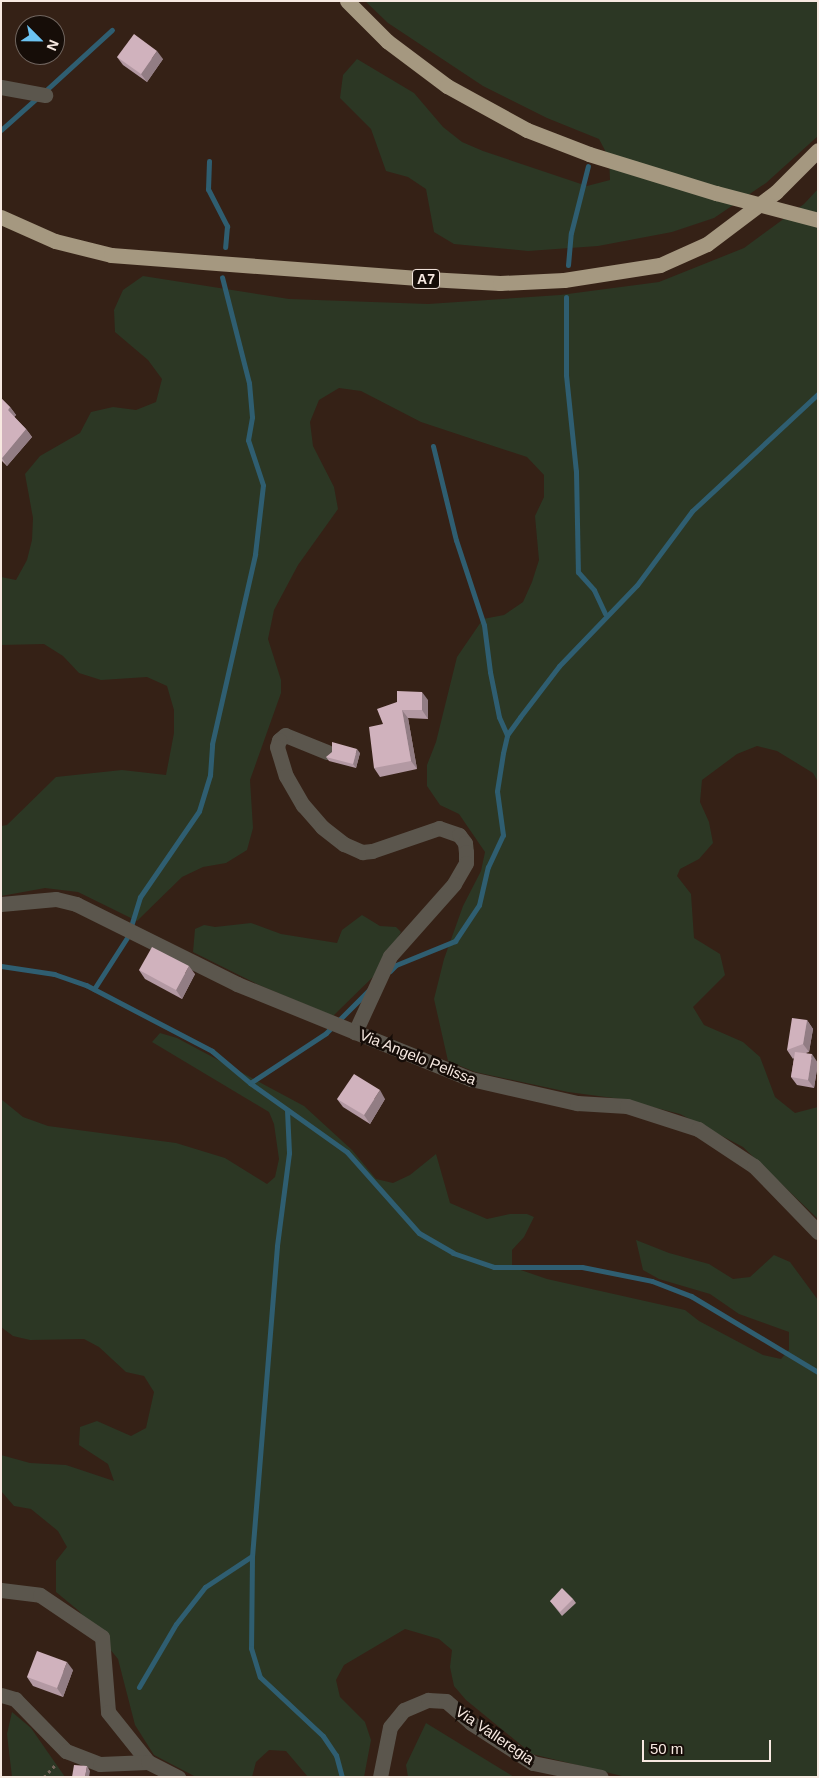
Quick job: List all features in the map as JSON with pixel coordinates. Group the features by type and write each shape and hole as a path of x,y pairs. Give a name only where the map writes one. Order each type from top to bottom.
{"highway":[{"path":"347,1 387,41 447,86 527,130 590,154 716,193 818,220"},
{"name":"A7","path":"1,217 55,241 111,256 500,283 564,280 660,265 707,244 776,192 818,150"}],"street":[{"path":"1,87 44,95"},
{"path":"327,752 286,735 278,740 277,747 286,776 303,805 322,827 344,844 362,852 372,851 439,828 449,829 465,843 466,863 463,871 394,949 355,1032"},
{"name":"Via Angelo Pelissa","path":"1,904 56,899 76,904 237,984 497,1087 577,1103 628,1106 698,1129 754,1166 818,1232"},
{"path":"1,1590 40,1595 102,1637 108,1712 148,1762 178,1777"},
{"path":"1,1695 15,1700 66,1751 100,1764 148,1762"},
{"name":"Via Valleregia","path":"380,1777 390,1727 404,1710 428,1700 446,1701 471,1723 533,1763 601,1777"}],"green space":[{"path":"365,1 818,1 818,136 766,183 714,218 672,232 598,246 528,251 454,244 434,232 426,189 408,177 386,171 371,129 340,98 343,75 357,59 414,93 443,127 462,142 483,151 587,186 610,180 609,158 599,139 547,118 483,86 388,23"},
{"path":"818,189 818,782 813,773 777,751 757,746 737,754 702,780 700,802 709,822 713,843 699,859 680,869 677,876 691,894 694,938 720,954 725,975 693,1007 704,1025 743,1042 760,1057 775,1097 795,1113 818,1107 818,1219 743,1147 680,1114 621,1099 568,1092 475,1072 448,1061 434,999 444,959 463,906 481,871 485,852 459,814 440,805 427,786 427,765 436,742 457,657 483,619 504,615 523,602 532,582 539,560 535,516 544,497 544,475 527,457 421,422 361,391 339,388 319,400 310,422 313,446 334,487 338,509 298,565 274,610 268,639 281,680 281,693 250,780 253,828 247,850 226,863 203,867 182,877 137,921 78,892 45,888 1,896 1,826 7,825 56,777 122,770 166,775 174,733 174,710 167,686 147,677 101,680 79,673 63,656 44,644 1,645 1,577 16,580 27,560 32,540 33,518 25,474 40,456 80,433 91,412 113,407 136,410 156,402 162,379 148,360 115,332 114,310 123,290 143,276 289,299 428,304 560,295 659,282 744,248 804,204"},
{"path":"362,915 380,926 396,927 401,932 377,973 333,1016 259,985 193,952 195,929 204,925 215,927 251,923 281,934 337,943 342,930"},
{"path":"160,1033 177,1038 304,1106 352,1150 376,1179 393,1183 410,1175 436,1154 450,1203 487,1219 510,1214 527,1214 534,1217 524,1237 512,1250 512,1267 547,1279 685,1310 699,1321 763,1355 781,1359 789,1350 789,1332 739,1314 710,1294 659,1279 643,1270 636,1240 669,1253 709,1264 733,1279 750,1277 774,1255 790,1262 818,1300 818,1777 626,1777 532,1754 466,1700 454,1686 450,1667 452,1650 439,1639 405,1629 344,1665 336,1680 340,1697 365,1722 371,1740 364,1777 308,1777 286,1751 269,1750 256,1762 252,1777 196,1777 154,1755 135,1725 118,1659 79,1611 56,1592 56,1561 67,1547 58,1531 31,1509 14,1506 1,1491 1,1455 30,1463 66,1465 114,1481 108,1464 79,1445 80,1427 97,1421 131,1436 146,1428 154,1392 144,1376 126,1372 99,1347 84,1339 30,1340 13,1336 1,1327 1,1099 23,1117 48,1126 176,1143 225,1158 267,1184 275,1177 279,1159 274,1124 269,1112 152,1042"},
{"path":"12,1712 31,1728 65,1777 12,1777 7,1734"},
{"path":"426,1723 514,1777 408,1777 406,1765"}],"building":[{"path":"134,34 157,51 141,74 117,57"},
{"path":"1,398 10,407 8,410 26,429 2,458 1,457"},
{"path":"397,691 422,692 422,710 402,710 411,761 374,768 369,727 383,724 377,709 397,702"},
{"path":"332,742 357,749 353,764 326,757 332,752"},
{"path":"152,947 189,966 176,990 139,970"},
{"path":"792,1018 807,1020 803,1044 787,1050"},
{"path":"795,1052 812,1054 808,1080 791,1077"},
{"path":"354,1074 380,1090 364,1115 337,1099"},
{"path":"562,1588 573,1599 560,1612 550,1601"},
{"path":"37,1651 67,1662 57,1688 27,1677"},
{"path":"74,1765 87,1766 85,1777 72,1777"}],"waterway":[{"path":"44,92 112,30"},
{"path":"1,130 38,97"},
{"path":"209,161 208,189 227,226 225,247"},
{"path":"568,265 571,233 588,166"},
{"path":"94,989 128,936 140,897 199,811 210,775 212,744 255,554 263,485 248,440 252,417 249,383 222,277"},
{"path":"566,297 566,375 576,471 578,572 594,590 605,614"},
{"path":"390,971 396,965 455,941 479,905 488,867 503,835 497,791 503,753 507,735 520,717 559,666 637,585 692,511 818,394"},
{"path":"433,446 456,540 484,625 490,672 499,717 507,735"},
{"path":"1,966 54,974 86,985 212,1051 250,1083 347,1152 419,1233 453,1253 494,1267 582,1267 652,1281 691,1296 818,1372"},
{"path":"250,1083 326,1033 369,990"},
{"path":"287,1110 289,1153 277,1246 252,1556 251,1648 260,1677 323,1736 336,1755 342,1777"},
{"path":"139,1687 176,1624 205,1587 252,1556"}]}
